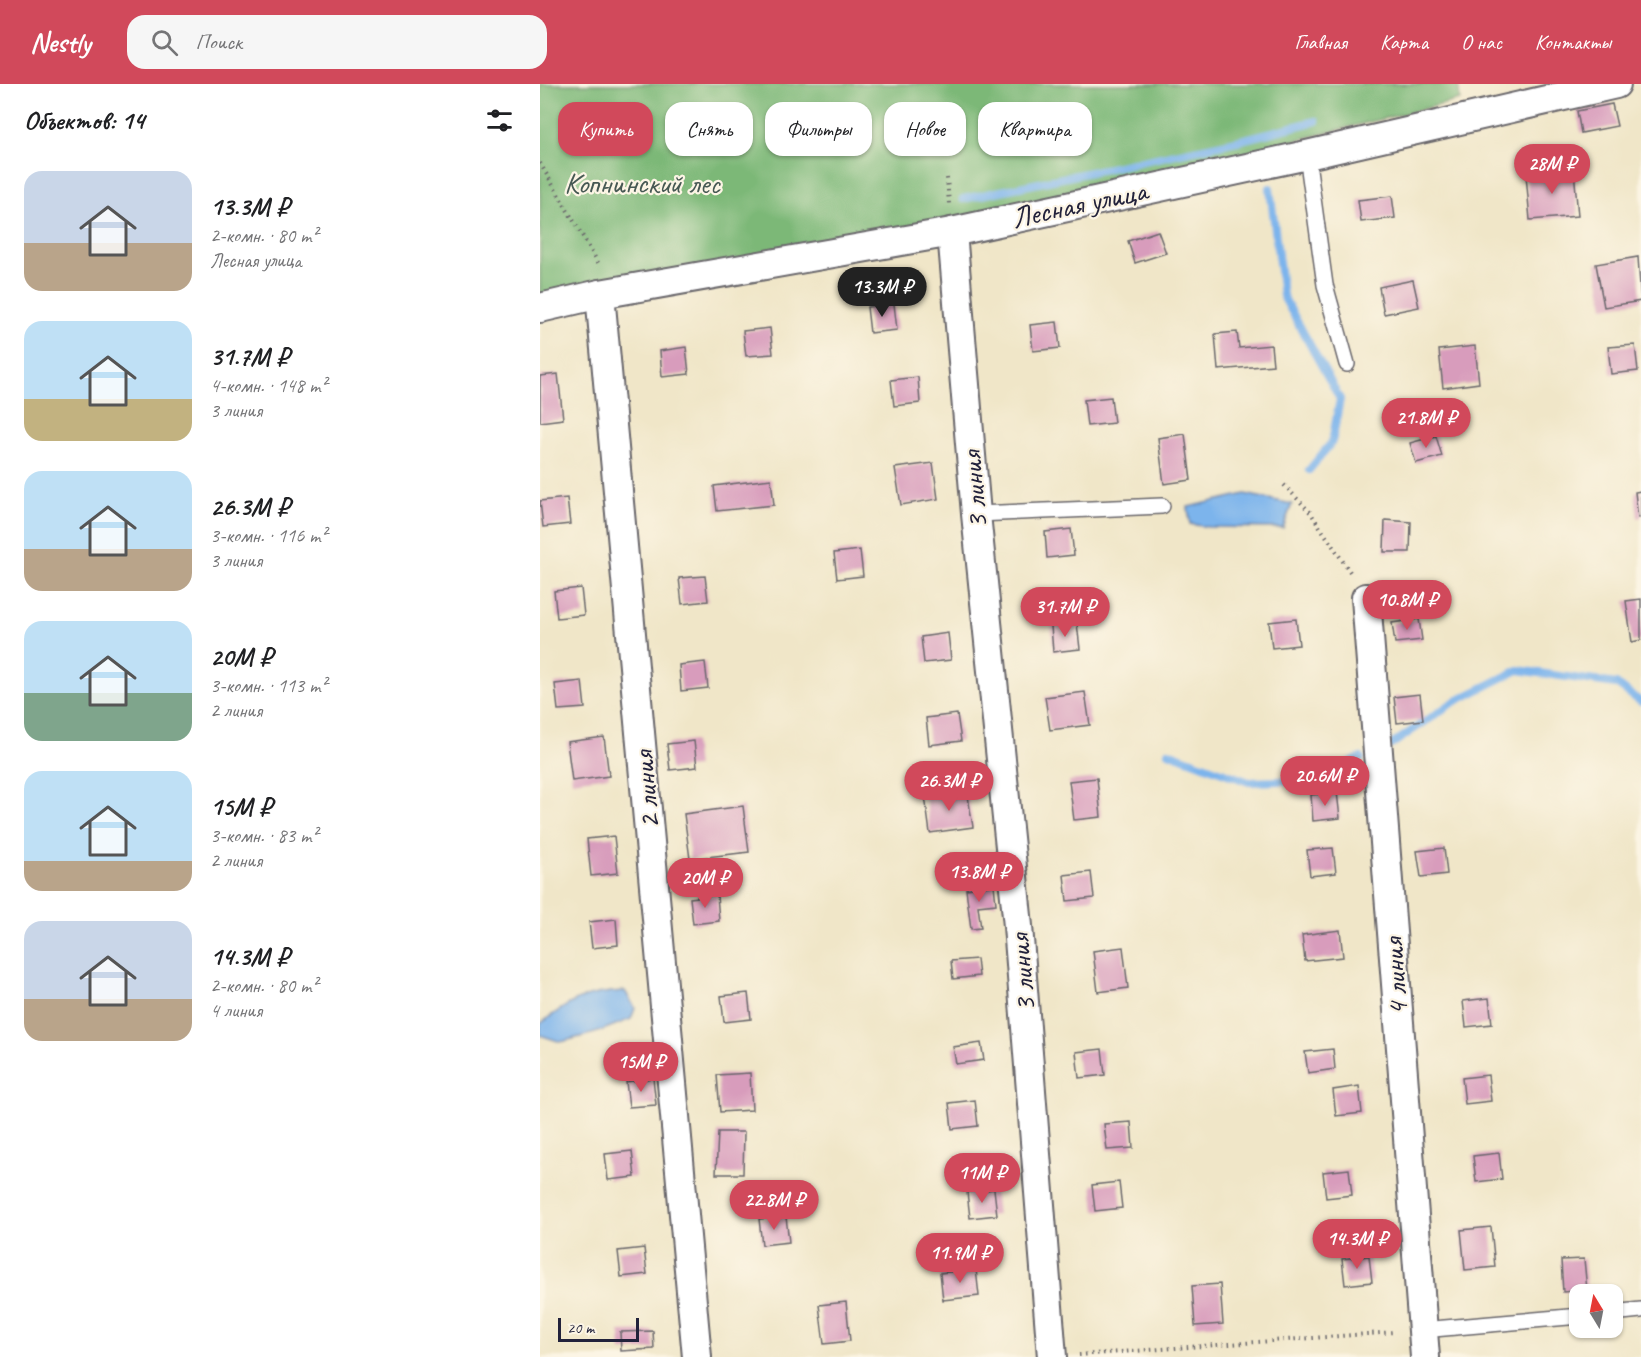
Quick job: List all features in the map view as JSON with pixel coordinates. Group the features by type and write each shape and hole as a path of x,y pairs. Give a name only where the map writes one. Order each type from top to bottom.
{"street":[{"name":"Лесная улица","path":"540,308 600,294 952,232 1307,156 1610,85"},
{"name":"3 линия","path":"952,232 976,514 1064,1356"},
{"name":"2 линия","path":"600,294 697,1357"},
{"name":"4 линия","path":"1366,597 1424,1343"}],"lane":[{"path":"1307,156 1324,285 1347,364"},
{"path":"976,514 1162,506"},
{"path":"1623,1312 1641,1310"},
{"path":"1424,1343 1569,1318"}],"path":[{"path":"540,163 600,266 600,294"},
{"path":"1284,485 1310,512 1366,597"},
{"path":"1064,1356 1424,1343"}],"green space":[{"name":"Копнинский лес","path":"540,84 1458,84 1460,100 1106,187 540,305"}],"water":[{"path":"1245,494 1292,504 1283,528 1208,527 1190,524 1188,507"},
{"path":"625,991 635,1008 631,1019 595,1033 561,1042 540,1035 540,1024 579,999"}],"building":[{"path":"1612,104 1617,126 1581,133 1577,111"},
{"path":"1574,170 1578,216 1530,220 1526,175"},
{"path":"1392,196 1395,218 1361,222 1358,200"},
{"path":"1158,231 1166,253 1135,263 1128,241"},
{"path":"1638,257 1641,301 1604,307 1596,264"},
{"path":"1413,280 1419,307 1384,314 1379,287"},
{"path":"894,304 897,330 870,333 867,307"},
{"path":"1057,322 1060,348 1033,351 1030,325"},
{"path":"770,328 773,354 746,356 743,331"},
{"path":"1237,332 1239,348 1271,345 1273,365 1218,370 1215,334"},
{"path":"1635,345 1638,371 1611,374 1608,347"},
{"path":"1475,346 1479,383 1443,388 1439,350"},
{"path":"686,347 689,374 662,377 660,351"},
{"path":"558,374 563,419 540,422 540,376"},
{"path":"918,377 920,403 894,406 891,380"},
{"path":"1111,397 1114,423 1087,426 1084,400"},
{"path":"1185,434 1191,480 1164,484 1158,438"},
{"path":"1436,436 1442,456 1416,463 1410,443"},
{"path":"933,463 938,499 901,505 895,468"},
{"path":"771,479 774,505 717,511 714,486"},
{"path":"1641,491 1641,517 1638,518 1635,492"},
{"path":"567,498 570,524 543,527 540,501"},
{"path":"1385,520 1411,522 1410,552 1384,552"},
{"path":"1071,529 1074,555 1047,558 1045,532"},
{"path":"860,550 863,576 837,579 834,553"},
{"path":"705,576 708,601 682,604 679,578"},
{"path":"581,588 584,615 557,618 554,591"},
{"path":"1641,599 1641,640 1632,642 1626,601"},
{"path":"1296,619 1299,645 1272,648 1269,622"},
{"path":"1419,619 1422,640 1395,643 1392,623"},
{"path":"1077,623 1080,649 1053,652 1051,626"},
{"path":"948,633 951,660 924,663 921,637"},
{"path":"705,662 708,688 681,691 679,665"},
{"path":"582,681 585,708 558,710 555,684"},
{"path":"1085,692 1090,725 1050,730 1045,697"},
{"path":"1420,694 1423,720 1397,723 1394,697"},
{"path":"957,714 961,741 929,745 926,718"},
{"path":"604,737 609,776 572,781 567,742"},
{"path":"694,741 697,767 670,770 667,744"},
{"path":"1097,778 1101,817 1074,820 1069,781"},
{"path":"967,790 973,827 930,833 925,796"},
{"path":"1337,792 1340,818 1313,821 1311,795"},
{"path":"743,806 749,852 690,859 684,814"},
{"path":"614,836 618,873 591,876 587,839"},
{"path":"1333,848 1336,873 1310,876 1307,850"},
{"path":"1444,848 1447,874 1421,877 1417,851"},
{"path":"1091,872 1094,898 1067,901 1064,875"},
{"path":"994,885 996,904 978,906 981,928 971,929 966,889"},
{"path":"717,895 719,921 693,924 690,898"},
{"path":"616,919 618,945 592,948 589,922"},
{"path":"1340,930 1343,957 1305,961 1302,935"},
{"path":"1123,947 1128,988 1098,992 1093,951"},
{"path":"977,959 979,976 953,979 951,961"},
{"path":"748,993 751,1019 724,1022 721,996"},
{"path":"1489,998 1492,1024 1466,1027 1463,1001"},
{"path":"981,1043 984,1060 956,1064 953,1047"},
{"path":"1102,1049 1105,1075 1079,1078 1076,1052"},
{"path":"1333,1049 1335,1069 1308,1073 1305,1052"},
{"path":"750,1073 752,1110 720,1112 717,1075"},
{"path":"1488,1075 1491,1101 1465,1104 1462,1078"},
{"path":"653,1078 656,1105 629,1107 626,1082"},
{"path":"1359,1086 1362,1113 1336,1116 1333,1090"},
{"path":"975,1100 978,1126 952,1129 949,1103"},
{"path":"1131,1122 1133,1148 1107,1150 1104,1124"},
{"path":"718,1132 744,1132 743,1174 716,1174"},
{"path":"632,1151 635,1177 608,1180 605,1154"},
{"path":"1499,1153 1502,1179 1476,1182 1473,1156"},
{"path":"1349,1169 1352,1195 1326,1198 1323,1172"},
{"path":"1119,1182 1122,1208 1095,1211 1092,1185"},
{"path":"994,1189 997,1215 970,1218 967,1192"},
{"path":"786,1217 789,1242 762,1245 759,1219"},
{"path":"1491,1227 1495,1267 1465,1270 1461,1230"},
{"path":"644,1248 647,1274 621,1277 618,1251"},
{"path":"1369,1256 1372,1282 1345,1285 1342,1259"},
{"path":"1584,1259 1586,1284 1569,1284 1569,1292 1563,1292 1561,1260"},
{"path":"976,1269 979,1296 943,1300 940,1273"},
{"path":"1220,1284 1223,1324 1195,1326 1192,1286"},
{"path":"846,1302 850,1341 824,1344 819,1305"},
{"path":"653,1331 654,1349 621,1351 620,1332"}],"waterway":[{"path":"963,199 1237,141 1316,121"},
{"path":"1270,188 1283,296 1340,399 1332,442 1309,470"},
{"path":"1391,745 1452,703 1518,670 1616,684 1641,702"},
{"path":"1168,752 1249,782 1310,780 1361,758"}]}
